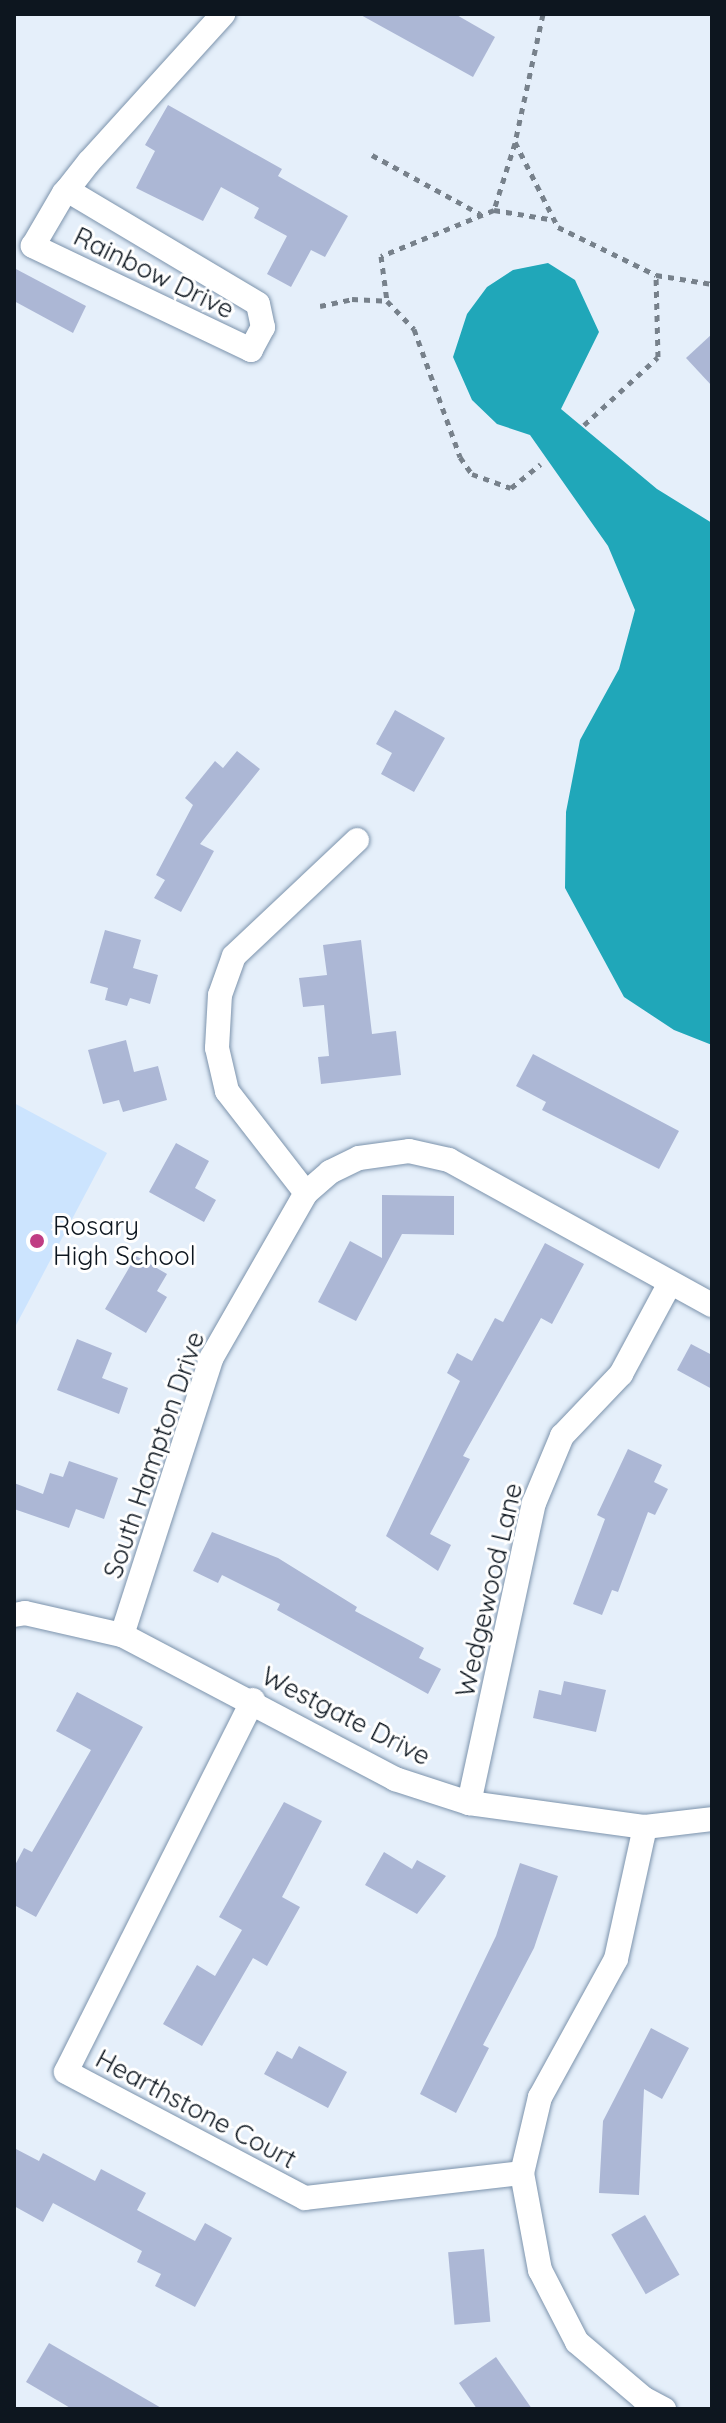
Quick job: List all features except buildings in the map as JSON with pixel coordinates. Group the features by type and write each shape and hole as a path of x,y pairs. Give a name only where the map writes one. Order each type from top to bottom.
{"street":[{"path":"67,190 223,14"},
{"name":"Rainbow Drive","path":"67,190 258,304 263,327 251,350 33,246 67,190"},
{"path":"306,1193 227,1091 217,1048 220,995 234,956 357,840"},
{"name":"South Hampton Drive","path":"122,1635 212,1357 306,1193 330,1172 359,1158 409,1151 449,1160 712,1305"},
{"name":"Wedgewood Lane","path":"469,1803 534,1503 562,1436 621,1374 670,1283"},
{"name":"Westgate Drive","path":"14,1615 25,1613 122,1635 253,1700 395,1779 469,1803 645,1827 712,1819"},
{"name":"Hearthstone Court","path":"253,1700 66,2072 305,2198 522,2173"},
{"path":"645,1827 616,1959 540,2097 522,2173 540,2270 577,2342 643,2398 664,2409"}],"path":[{"path":"494,210 515,142 543,14"},
{"path":"515,142 558,227 656,275 712,284"},
{"path":"372,155 481,214"},
{"path":"541,464 511,488 472,474 460,457 414,329 387,301 381,256 494,210 555,220"},
{"path":"584,425 658,357 656,275"},
{"path":"320,306 352,299 387,301"}],"shaded area":[{"name":"Rosary High School","path":"14,1103 107,1153 14,1329"}],"water":[{"path":"548,263 575,280 599,332 561,409 657,489 712,523 712,1045 674,1030 624,997 565,888 566,812 580,740 619,669 635,610 608,546 530,435 497,424 472,400 453,357 467,314 487,287 513,270"}],"place":[{"name":"Rosary High School","path":"37,1241"}]}
